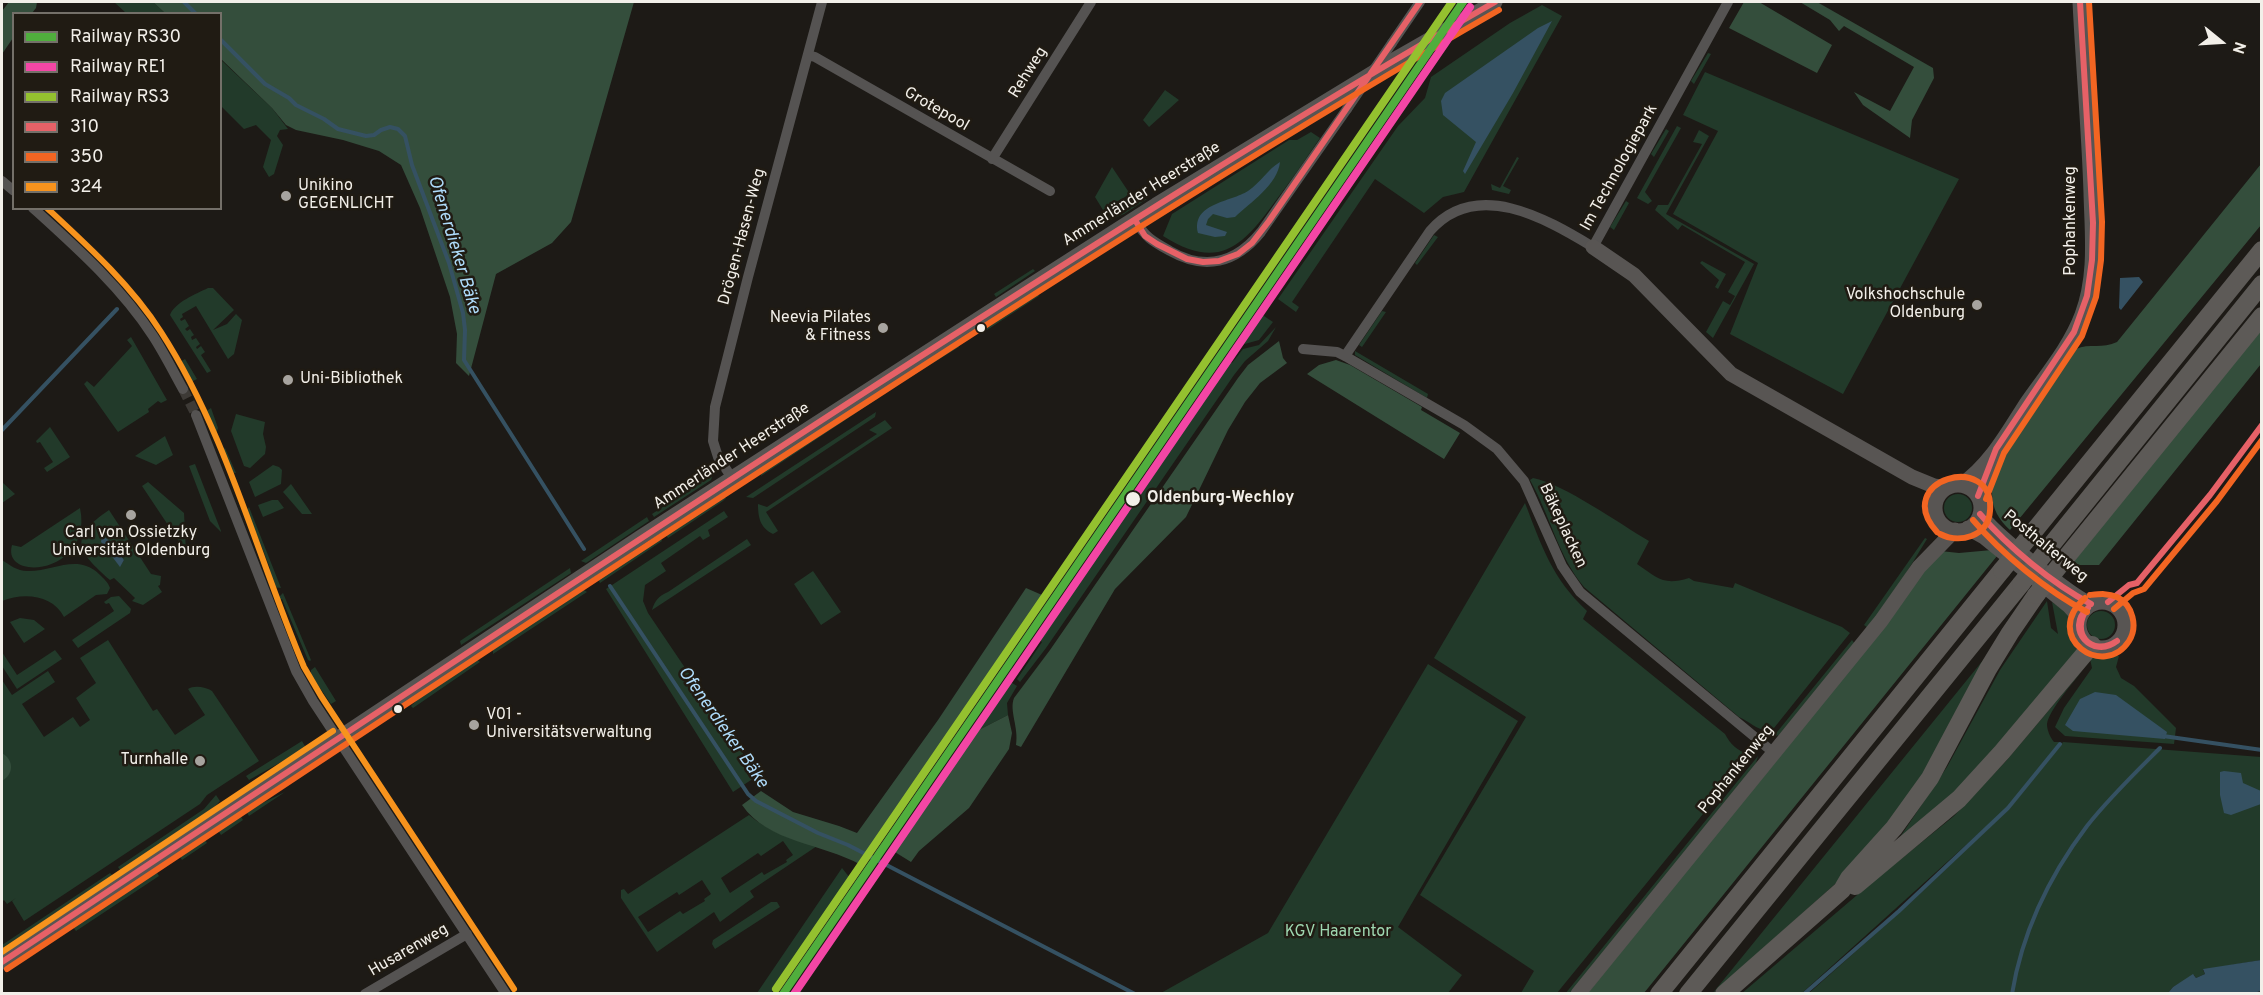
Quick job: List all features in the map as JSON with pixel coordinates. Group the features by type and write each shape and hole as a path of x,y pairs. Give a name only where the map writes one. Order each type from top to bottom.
{"highway":[{"path":"1659,993 2262,250"},
{"path":"1688,993 2262,284"},
{"path":"1724,993 1842,890 1849,878 1894,828 1930,778 1988,669 2036,595 2262,316"},
{"path":"1842,890 1856,885 1959,799 2002,752 2092,645"}],"street":[{"name":"Drögen-Hasen-Weg","path":"732,478 718,457 713,441 715,407 747,277 822,2"},
{"name":"Rehweg","path":"992,159 1091,2"},
{"path":"1135,220 1145,236 1187,259 1210,262 1239,254 1261,232 1420,2"},
{"name":"Ammerländer Heerstraße","path":"2,962 732,478 1028,287 1399,57 1495,2"},
{"name":"Im Technologiepark","path":"1345,356 1430,231 1464,207 1488,204 1509,208 1558,228 1593,247 1728,2"},
{"name":"Pophankenweg","path":"1578,993 1881,621 1919,567 1961,529 1976,522 1981,505 1978,496 1996,449 2070,340 2082,315 2090,285 2093,254 2080,2"},
{"name":"Grotepool","path":"807,55 815,57 1050,191"},
{"path":"35,210 84,254 116,289 153,336 183,388"},
{"path":"1593,247 1634,275 1731,374 1912,477 1934,486 1970,488 1978,496"},
{"name":"Bäkeplacken","path":"1303,349 1337,352 1345,356 1464,425 1497,449 1524,482 1559,560 1580,592 1774,753"},
{"path":"196,415 296,671 506,993"},
{"name":"Pophankenweg","path":"1935,504 1940,494 1953,486 1996,449"},
{"path":"1912,477 1935,504 1938,520 1944,526 1961,529"},
{"name":"Posthalterweg","path":"1980,514 1999,534 2061,585 2084,602 2091,604"},
{"name":"Pophankenweg","path":"1919,567 1938,520"},
{"name":"Posthalterweg","path":"1961,529 1984,537 2069,606 2080,618"},
{"path":"2102,602 2114,605 2122,614 2124,626 2119,639 2114,644 2104,647 2092,645 2083,639 2080,632 2080,618 2091,604 2102,602"},
{"name":"Husarenweg","path":"365,993 467,934"}],"green space":[{"path":"9,2 37,2 33,12 12,12 12,39 2,54 2,11"},
{"path":"114,2 153,2 164,12 125,12"},
{"path":"153,2 634,2 571,222 552,243 496,274 469,376 456,363 457,334 450,297 420,208 401,165 379,151 343,140 296,130 286,125 272,108 222,60 222,12 164,12"},
{"path":"1744,2 1759,2 1832,45 1817,73 1729,28"},
{"path":"1800,2 1817,2 1933,68 1934,78 1912,120 1910,138 1863,105 1854,92 1890,111 1914,67 1844,26 1839,31 1830,20"},
{"path":"1542,5 1562,16 1464,192 1443,197 1424,213 1375,179 1292,302 1299,307 1296,312 1278,299 1398,126 1425,98 1431,77 1510,23"},
{"path":"1708,53 1711,54 1694,84 1691,81"},
{"path":"222,61 272,108 288,129 280,130 277,136 283,145 274,174 269,177 263,167 271,140 256,125 244,129 222,107"},
{"path":"1705,72 1959,179 1843,394 1730,334 1758,263 1673,214 1718,131 1683,115"},
{"path":"1165,90 1179,100 1149,127 1143,120"},
{"path":"1677,126 1681,128 1645,192 1652,201 1648,204 1637,198"},
{"path":"1666,129 1669,131 1654,157 1651,154"},
{"path":"1699,130 1709,136 1666,214 1754,264 1713,338 1706,332 1723,301 1730,305 1735,296 1728,292 1745,262 1682,225 1678,230 1655,210 1658,205 1668,205 1702,144 1693,142"},
{"path":"1311,132 1320,138 1262,219 1239,243 1226,250 1213,253 1198,252 1163,236 1172,214 1289,140 1297,140"},
{"path":"1517,157 1519,158 1503,186 1511,190 1509,194 1492,190 1491,184 1500,188"},
{"path":"2261,164 2261,225 2010,530 1999,518 1993,504 1992,493 1995,478 2012,439 2039,396 2076,349 2117,342"},
{"path":"1112,167 1130,194 1103,210 1095,197"},
{"path":"1140,197 1147,199 1124,214 1101,224 1098,222"},
{"path":"1626,201 1629,203 1614,230 1610,227"},
{"path":"1434,235 1438,237 1417,265 1415,263"},
{"path":"1702,261 1726,274 1718,289 1715,287 1719,280 1700,263"},
{"path":"1033,269 1035,271 996,297 994,294"},
{"path":"208,288 213,288 234,310 213,330 227,324 236,314 242,320 234,354 228,359 196,306 182,314 181,321 185,319 189,326 185,329 187,331 190,329 194,335 191,337 192,340 196,338 200,344 196,347 197,349 201,346 205,352 201,355 211,371 207,373 170,315 181,302"},
{"path":"1037,292 1039,296 987,330 985,327 1003,312"},
{"path":"1382,311 1386,312 1362,347 1359,345"},
{"path":"1258,312 1273,322 1259,340 1241,345 1237,349 1233,346"},
{"path":"1276,327 1268,341 1245,361 1234,375 1046,648 1020,682 1017,679 1042,642 1037,638 1125,510 1129,512 1139,497 1135,494 1186,421 1189,423 1199,409 1196,406 1227,360 1232,363 1243,349 1259,345"},
{"path":"2261,328 2261,364 2099,565 2071,565"},
{"path":"131,337 167,400 161,403 158,401 148,409 149,412 118,432 84,384 87,381 94,387 132,346 127,340"},
{"path":"1279,341 1283,358 1287,363 1260,383 1245,402 1228,430 1186,517 1115,589 1021,747 1016,745 1014,698 1050,650 1238,378 1248,365"},
{"path":"958,345 959,347 904,381 903,375"},
{"path":"1355,351 1428,394 1427,398 1355,355"},
{"path":"185,359 197,379 191,382 180,362"},
{"path":"1336,360 1350,365 1422,407 1421,410 1460,433 1444,459 1307,374 1319,365"},
{"path":"873,396 877,399 761,476 762,469"},
{"path":"211,408 218,428 215,437 205,412"},
{"path":"876,412 875,417 753,498 746,497"},
{"path":"236,414 265,422 263,434 265,454 250,468 244,466 231,431"},
{"path":"885,420 892,428 766,512 778,531 773,534 765,529 759,518 758,504 767,507 877,434 869,430"},
{"path":"50,427 70,457 47,472 44,468 53,462 40,442 36,441"},
{"path":"165,436 173,455 156,465 135,456"},
{"path":"225,448 236,473 229,472 221,451"},
{"path":"195,464 221,532 210,521 189,466"},
{"path":"273,465 282,470 281,484 255,497 249,482"},
{"path":"713,474 711,480 654,517 652,514"},
{"path":"1533,478 1576,496 1649,541 1637,564 1656,577 1667,581 1689,578 1694,581 1733,588 1735,583 1842,627 1850,633 1774,728 1765,730 1756,727 1739,717 1584,587 1567,562 1530,480"},
{"path":"2,482 15,494 2,503"},
{"path":"148,482 184,513 186,552 142,486"},
{"path":"291,484 312,514 302,514 283,492"},
{"path":"1958,494 1968,498 1972,508 1968,518 1958,522 1948,518 1944,508 1948,498"},
{"path":"723,496 726,498 723,501 668,538 665,533"},
{"path":"278,500 284,508 263,517 258,505"},
{"path":"1525,503 1556,574 1587,611 1583,619 1725,734 1735,747 1748,754 1747,760 1557,993 1521,993 1534,971 1420,895 1526,717 1434,658"},
{"path":"249,507 281,588 273,587 268,573 270,568 252,523 245,517"},
{"path":"80,508 81,530 74,547 62,559 47,566 32,567 20,565 12,557 12,545 21,547"},
{"path":"109,510 151,574 161,576 158,586 162,592 143,605 132,601 135,598 114,578 110,580 91,561 85,553 82,538 95,520","holes":["101,542 113,544 124,560 120,566"]},
{"path":"724,511 728,517 708,530 710,536 703,540 700,536 661,563 666,571 645,585 643,601 648,613 752,767 748,770 754,778 733,792 606,589"},
{"path":"647,517 649,521 586,563 581,561"},
{"path":"660,536 662,541 600,583 598,579 601,574"},
{"path":"1925,538 1927,539 1905,575 1868,628 1864,625"},
{"path":"747,539 751,545 652,610 660,597"},
{"path":"1992,550 1997,556 1644,993 1587,994 1940,551 1959,553"},
{"path":"2,560 23,571 37,571 73,564 82,565 99,574 110,588 107,594 96,595 64,617 53,604 37,597 19,597 2,601"},
{"path":"570,568 571,573 461,645 460,641"},
{"path":"813,571 841,612 821,625 794,584"},
{"path":"581,588 587,592 493,654 493,648"},
{"path":"1026,588 1042,595 861,865 781,835 753,818 742,805 761,791 793,812 857,833 938,720"},
{"path":"283,593 310,661 282,599 278,600"},
{"path":"119,596 131,609 130,613 78,648 72,640 114,611 109,603 104,602 111,597"},
{"path":"2047,601 2051,628 2058,634 2052,602 2070,614 2074,635 2081,649 1979,771 1892,849 1947,767 2000,670"},
{"path":"2101,611 2111,615 2115,625 2111,635 2101,639 2091,635 2087,625 2091,615"},
{"path":"20,618 34,620 45,629 24,643 10,622"},
{"path":"108,640 153,711 157,709 175,735 205,715 188,689 207,688 212,691 259,761 207,795 200,804 24,921 12,901 16,898 7,904 4,900 2,902 2,680 12,695 48,671 55,682 22,704 44,737 73,717 80,727 90,720 76,698 96,683 80,658"},
{"path":"1852,640 1855,644 1779,735 1773,737"},
{"path":"1997,643 1925,779 1853,868 1712,994"},
{"path":"55,650 62,659 17,689 2,666 2,652 17,675"},
{"path":"2108,654 2119,656 2116,667 2121,678 2134,686 2176,728 2174,744 2065,736 2055,727 2064,708 2092,668 2090,659"},
{"path":"475,658 480,662 413,708 411,706 426,691"},
{"name":"KGV Haarentor","path":"1428,664 1518,721 1398,927 1462,975 1448,993 1161,993 1268,933"},
{"path":"315,667 336,701 331,704 311,675 311,670"},
{"path":"1012,668 1016,670 1009,681 1017,686 1007,703 1008,715 969,735"},
{"path":"2082,671 2057,704 2047,724 2054,742 2060,742 2008,807 1802,993 1741,994 1954,816 2006,761"},
{"path":"1008,715 1012,733 1009,749 969,808 919,851 911,862 890,849 969,735"},
{"path":"302,741 306,748 249,780 246,776"},
{"path":"2063,742 2261,757 2261,960 2203,970 2205,974 2196,978 2194,975 2173,987 2168,993 1808,994 1910,903 2009,809"},
{"path":"2,753 9,759 11,767 9,775 2,781"},
{"path":"1758,756 1755,767 1571,993 1565,994"},
{"path":"285,792 249,816 246,811"},
{"path":"216,795 220,801 209,813 121,871 118,867 204,809"},
{"path":"240,815 243,820 221,835 218,830"},
{"path":"749,815 773,831 817,846 750,891 754,897 720,922 714,912 657,952 621,898 621,890 624,889 628,894","holes":["783,841 793,855 786,860 787,862 764,875 762,872 730,893 721,878 758,853 761,856","702,880 711,894 704,899 705,901 683,914 680,911 648,932 638,917 677,892 679,895"]},
{"path":"204,838 207,843 182,860 179,855"},
{"path":"842,868 850,878 771,993 757,993"},
{"path":"156,871 159,876 76,931 72,926"},
{"path":"110,873 113,876 2,950 2,945"},
{"path":"771,902 777,902 780,907 715,949 712,944 713,940"}],"water":[{"path":"1552,21 1465,174 1463,171 1476,142 1443,115 1441,101 1445,93 1538,28"},
{"path":"1280,162 1269,185 1235,217 1227,218 1213,214 1208,219 1206,225 1227,232 1225,236 1215,237 1198,233 1197,223 1200,215 1206,209 1248,191"},
{"path":"2139,277 2143,282 2121,310 2119,308 2120,278"},
{"path":"102,535 113,544 124,560 120,567 101,542"},
{"path":"2095,692 2116,695 2167,732 2165,739 2073,731 2065,725 2080,699"},
{"path":"2220,772 2241,773 2243,783 2261,791 2261,804 2231,815 2224,813 2220,795"},
{"path":"2261,960 2261,991 2250,994 2168,993 2193,974 2196,978 2205,974 2203,969"}],"waterway":[{"name":"Ofenerdieker Bäke","path":"184,2 194,12"},
{"name":"Ofenerdieker Bäke","path":"222,41 265,84 338,129 366,136 374,135 390,127 398,129 405,136 412,165 449,263 463,313 464,360 584,549"},
{"path":"2,430 117,309"},
{"name":"Ofenerdieker Bäke","path":"610,586 748,794 756,801 818,833 848,845 1135,994"},
{"path":"2163,736 2262,750"},
{"path":"1804,994 1899,911 2008,808 2060,744"},
{"path":"2012,994 2030,927 2061,864 2095,816 2160,748"}],"tunnel":[{"path":"183,389 196,415"}],"rail line":[{"name":"RS3","path":"776,989 1452,2"},
{"name":"RS30","path":"783,994 1463,2"},
{"name":"RE1","path":"794,994 1470,7"}],"transit line":[{"name":"310","path":"1135,220 1145,236 1187,259 1203,262 1219,261 1238,254 1252,243 1269,221 1420,2"},
{"name":"310","path":"2,962 546,601 950,338 1259,142 1495,2"},
{"name":"310","path":"1978,496 1996,449 2074,332 2087,296 2092,260 2093,223 2080,2"},
{"name":"350","path":"1986,499 2004,453 2082,336 2096,297 2101,260 2102,222 2089,2"},
{"name":"350","path":"7,969 442,680 1032,296 1264,150 1499,10"},
{"name":"324","path":"49,210 123,282 161,332 205,412 223,454 304,667 514,989"},
{"name":"310","path":"2108,602 2129,585 2137,583 2210,495 2262,425"},
{"name":"350","path":"2114,609 2133,593 2144,589 2217,501 2262,440"},
{"name":"350","path":"1937,532 1926,514 1926,498 1934,486 1948,479 1963,477 1977,481 1987,492 1990,511 1984,527 1964,538 1940,534"},
{"name":"310","path":"1980,514 2032,564 2091,604"},
{"name":"350","path":"1973,520 1997,546 2026,571 2056,594 2087,612"},
{"name":"350","path":"2085,598 2073,613 2070,627 2073,639 2081,649 2092,655 2105,656 2118,652 2132,635 2133,623 2130,611 2127,605 2117,597 2107,594 2090,595"},
{"name":"310","path":"2088,608 2081,626 2086,640 2099,646 2117,641"},
{"name":"310","path":"2088,608 2081,616 2079,625 2084,640 2099,647 2108,646 2117,641"},
{"name":"324","path":"2,952 333,731"}],"place":[{"name":"Unikino GEGENLICHT","path":"286,196"},
{"name":"Volkshochschule Oldenburg","path":"1977,305"},
{"name":"Neevia Pilates & Fitness","path":"883,328"},
{"name":"Uni-Bibliothek","path":"288,380"},
{"name":"Oldenburg-Wechloy","path":"1133,499"},
{"name":"Carl von Ossietzky Universität Oldenburg","path":"131,515"},
{"name":"V01 - Universitätsverwaltung","path":"474,725"},
{"name":"Turnhalle","path":"200,761"}]}
